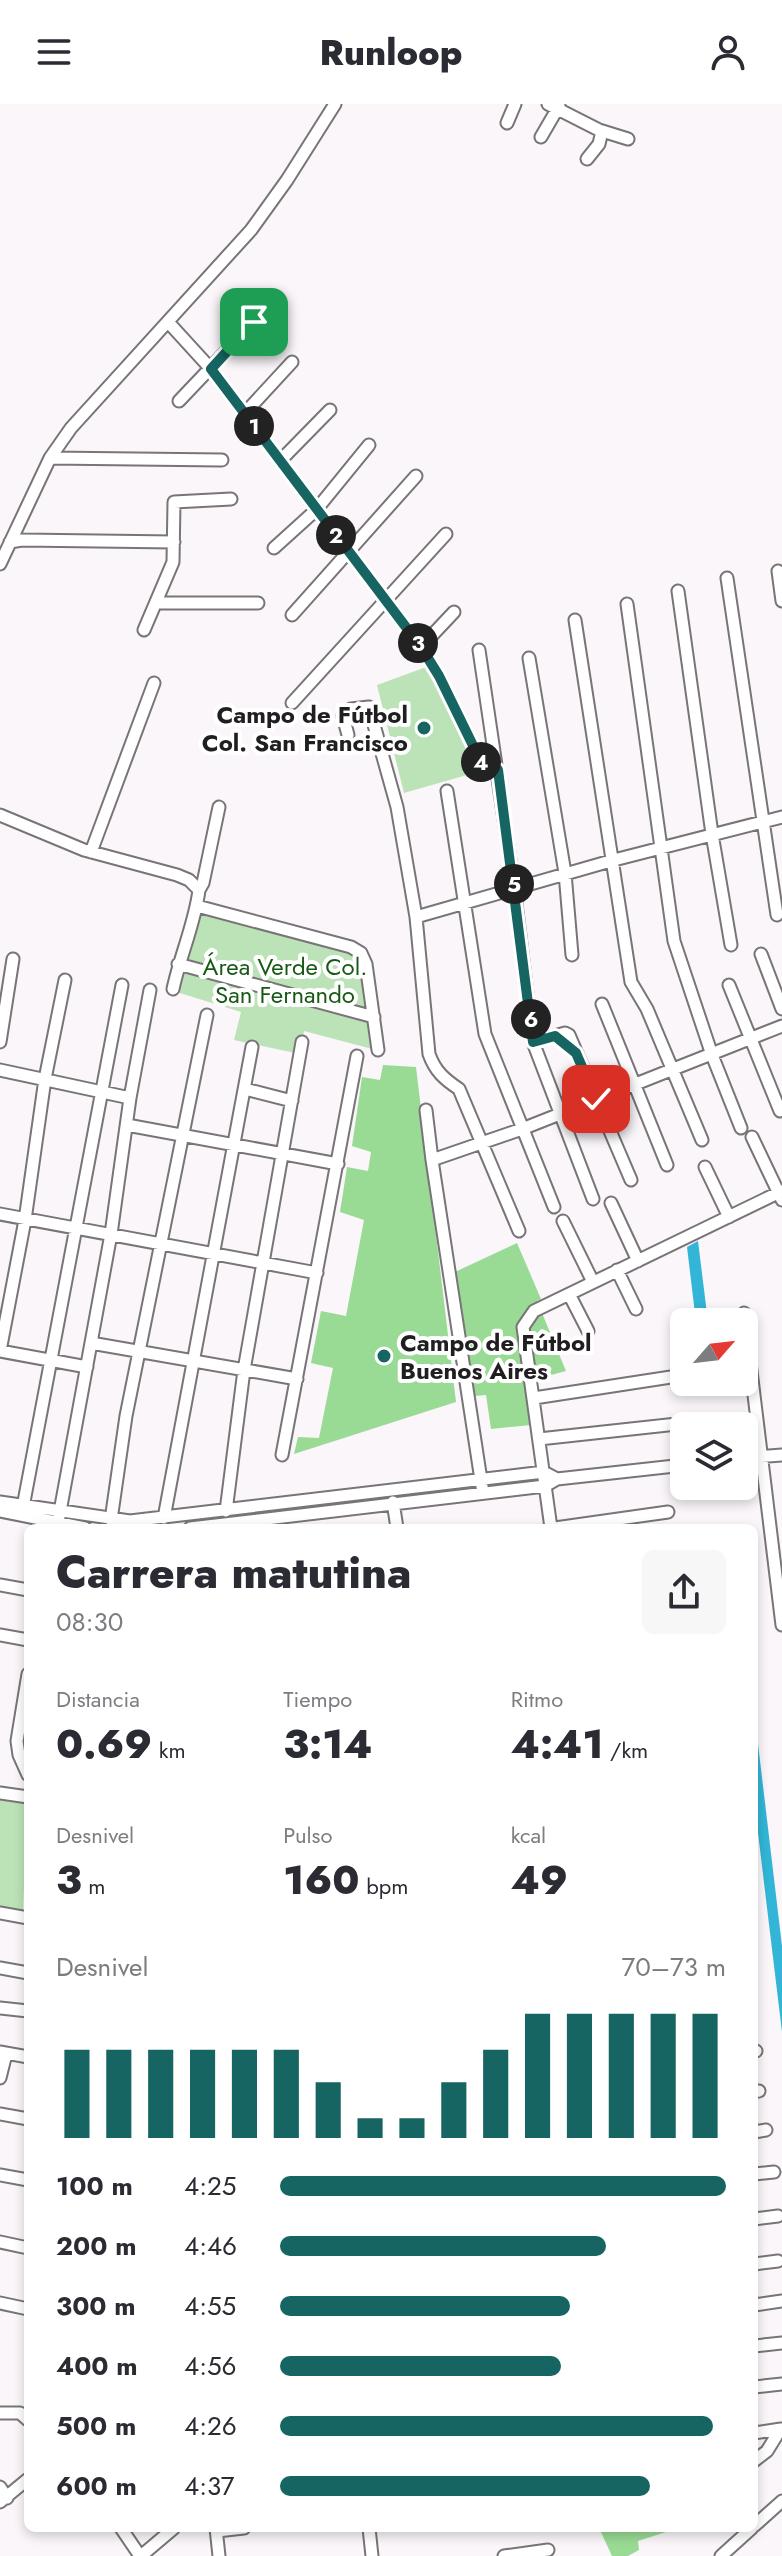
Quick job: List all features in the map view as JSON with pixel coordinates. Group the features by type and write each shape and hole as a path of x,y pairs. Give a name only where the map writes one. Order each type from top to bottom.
{"street":[{"path":"0,564 50,458 71,428 251,230 335,104"},
{"path":"507,123 515,104"},
{"path":"541,137 555,106 602,131 628,139"},
{"path":"587,159 599,144 602,131"},
{"path":"179,401 254,322"},
{"path":"169,323 211,369 421,647 439,676 484,768 498,770"},
{"path":"245,413 292,362"},
{"path":"280,461 330,410"},
{"path":"274,548 316,510 369,445"},
{"path":"50,458 222,460"},
{"path":"292,615 416,476"},
{"path":"144,630 173,562 174,502 231,499"},
{"path":"292,703 446,534"},
{"path":"10,542 174,542"},
{"path":"778,571 782,601"},
{"path":"727,578 777,915"},
{"path":"678,591 731,945"},
{"path":"156,603 258,603"},
{"path":"627,604 674,941 712,1055 741,1128"},
{"path":"421,647 454,612"},
{"path":"575,620 631,982 647,1009 702,1140"},
{"path":"479,650 498,770 533,1042 593,1199"},
{"path":"529,658 565,873 572,955"},
{"path":"91,852 154,683"},
{"path":"348,735 343,716 351,709 369,707 397,807 416,917 429,1054 434,1067 445,1080 459,1089 519,1231"},
{"path":"447,791 485,1034 554,1207"},
{"path":"173,989 203,883 219,807"},
{"path":"0,815 91,852 177,875 189,880 199,890"},
{"path":"416,917 565,873 782,817"},
{"path":"197,906 351,947 361,953 366,964 378,1050"},
{"path":"761,954 782,1009"},
{"path":"0,1042 5,976 13,959"},
{"path":"178,964 374,1017"},
{"path":"65,980 45,1079 25,1220 0,1351 87,1367"},
{"path":"23,1507 122,985"},
{"path":"729,985 780,1111"},
{"path":"58,1521 111,1234 130,1098 150,990"},
{"path":"602,1004 667,1165"},
{"path":"111,1520 126,1416 207,1015"},
{"path":"432,1160 522,1129 782,1026"},
{"path":"533,1042 565,1033 569,1035 631,1180"},
{"path":"243,1518 244,1370 302,1042"},
{"path":"164,1518 252,1047"},
{"path":"282,1455 357,1056"},
{"path":"0,1070 130,1098"},
{"path":"245,1089 292,1101"},
{"path":"426,1110 483,1486"},
{"path":"127,1125 338,1164"},
{"path":"552,1524 525,1322 534,1311 781,1195 752,1137"},
{"path":"705,1167 729,1217"},
{"path":"611,1203 638,1261"},
{"path":"0,1214 317,1273"},
{"path":"563,1221 593,1282"},
{"path":"617,1270 636,1309"},
{"path":"569,1294 588,1331"},
{"path":"91,1343 297,1379"},
{"path":"534,1398 670,1377"},
{"path":"754,1396 782,1625"},
{"path":"539,1439 670,1425"},
{"path":"758,1457 782,1455"},
{"path":"211,1524 483,1486 545,1486 557,1479 670,1467"},
{"path":"0,1511 58,1521 243,1518 393,1502 544,1472 557,1479"},
{"path":"0,1502 23,1507 58,1521"},
{"path":"393,1502 396,1524"},
{"path":"582,1524 668,1512"},
{"path":"0,1585 24,1589"},
{"path":"0,1635 24,1639"},
{"path":"23,1742 19,1755 24,1766"},
{"path":"0,1793 24,1796"},
{"path":"0,1913 24,1917"},
{"path":"0,1968 24,1972"},
{"path":"0,2008 24,2011"},
{"path":"0,2078 3,2053 24,2056"},
{"path":"0,2114 24,2118"},
{"path":"758,2174 774,2172"},
{"path":"0,2175 24,2179"},
{"path":"758,2218 778,2216"},
{"path":"0,2242 24,2247"},
{"path":"758,2264 778,2261"},
{"path":"758,2304 782,2301"},
{"path":"0,2303 24,2308"},
{"path":"758,2346 782,2343"},
{"path":"758,2387 782,2384"},
{"path":"0,2413 20,2413 24,2416"},
{"path":"758,2433 781,2430"},
{"path":"758,2458 767,2451 781,2430"},
{"path":"2,2496 24,2482"},
{"path":"758,2523 782,2501"},
{"path":"124,2532 141,2556 169,2532"},
{"path":"216,2532 219,2556"},
{"path":"369,2532 372,2556"},
{"path":"721,2556 747,2532"},
{"path":"504,2556 548,2550"}],"green space":[{"name":"Campo de Fútbol Col. San Francisco","path":"429,666 481,771 404,793 377,685"},
{"name":"Área Verde Col. San Fernando","path":"194,901 319,932 366,949 376,1050 304,1031 300,1054 234,1040 241,1012 167,989"},
{"path":"383,1065 416,1067 456,1402 294,1454 298,1437 319,1438 333,1368 311,1363 321,1311 346,1316 364,1220 340,1212 347,1167 368,1171 371,1152 352,1146 362,1077 380,1080"},
{"path":"517,1243 566,1371 525,1382 531,1425 491,1429 486,1395 475,1396 455,1272"},
{"path":"0,1789 24,1793 24,1888 23,1911 0,1907"},
{"path":"601,2532 666,2532 638,2541 639,2550 628,2556 612,2556"}],"water":[{"path":"698,1241 706,1308 694,1308 687,1247"},
{"path":"758,1744 782,1946 782,2032 758,1833"}],"place":[{"name":"Campo de Fútbol Col. San Francisco","path":"424,728"},
{"name":"Campo de Fútbol Buenos Aires","path":"384,1356"}],"route":[{"path":"254,322 211,369 421,647 439,676 484,768 498,770 533,1042 555,1036 576,1053 596,1099"}]}
